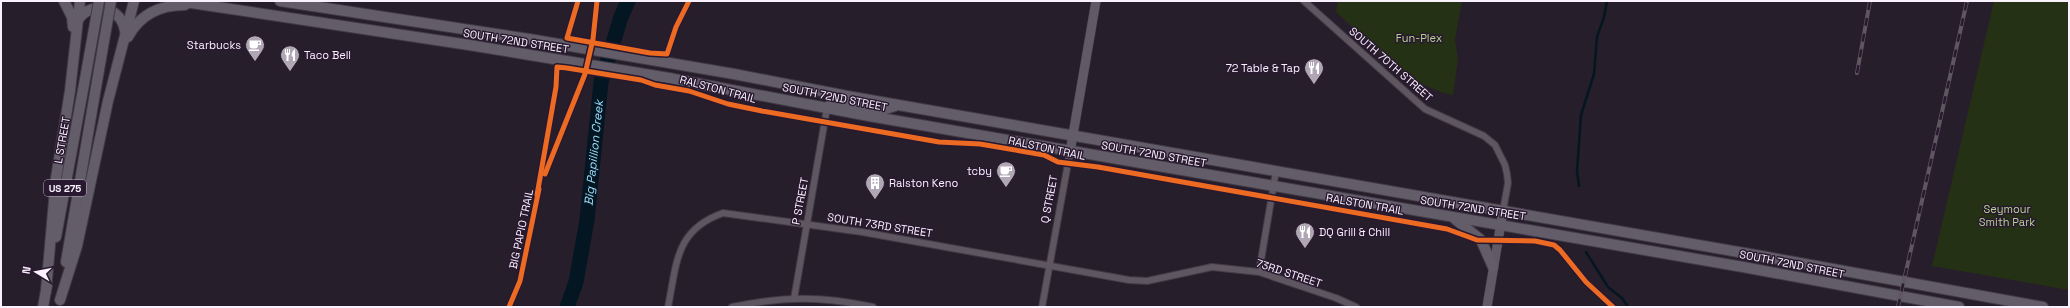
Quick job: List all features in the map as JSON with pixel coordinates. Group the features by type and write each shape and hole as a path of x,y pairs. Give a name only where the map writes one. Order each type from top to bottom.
{"main road":[{"path":"64,1 72,17 75,40"},
{"path":"46,291 56,178 68,110 80,1"},
{"name":"L STREET","path":"43,307 99,1"},
{"name":"US 275","path":"59,303 112,1"},
{"path":"59,303 77,246 108,101 134,1"},
{"name":"SOUTH 72ND STREET","path":"178,1 643,74 1070,152 1735,265 1959,307"},
{"name":"SOUTH 72ND STREET","path":"280,1 648,59 899,106 1276,171 2043,307"},
{"name":"Q STREET","path":"1070,152 1096,1"},
{"path":"121,49 131,30 149,13 170,5 211,6"},
{"path":"77,21 84,12 96,7 103,7 114,11 122,19 126,33"},
{"path":"827,108 836,103 882,110 899,106"},
{"path":"1487,307 1503,211"},
{"path":"1452,217 1474,232 1480,240 1493,267"}],"street":[{"name":"SOUTH 70TH STREET","path":"1304,1 1425,109 1484,136 1495,145 1505,165 1507,174 1508,183 1503,211"},
{"name":"P STREET","path":"794,299 827,108"},
{"name":"Q STREET","path":"1042,307 1070,152"},
{"path":"1259,272 1276,171"},
{"name":"SOUTH 73RD STREET","path":"668,307 678,256 684,240 696,226 707,218 723,213 942,245 1049,266"},
{"name":"73RD STREET","path":"1049,266 1129,280 1147,281 1212,267 1259,272 1336,298 1356,307"},
{"path":"732,307 794,299 825,298 873,307"}],"green space":[{"name":"Fun-Plex","path":"1338,1 1462,1 1455,40 1458,59 1453,95 1420,83 1390,62 1336,12"},
{"name":"Seymour Smith Park","path":"1994,1 2069,1 2069,290 1932,266"}],"waterway":[{"name":"Big Papillion Creek","path":"567,307 576,282 587,220 601,82 621,17 628,1"},
{"path":"1579,186 1577,171 1581,115 1594,74 1597,37 1604,17 1607,1"},
{"path":"1586,252 1608,287 1622,298 1628,307"}],"railway":[{"path":"1857,73 1870,1"},
{"path":"1898,307 1967,1"}],"cycle path":[{"path":"578,1 567,38 650,53 667,54 676,27 689,1"},
{"path":"545,174 585,74 593,39 597,1"},
{"name":"RALSTON TRAIL","path":"537,195 556,87 557,67 567,68 641,80 655,85 689,91 728,104 762,111 939,142 980,144 1044,155 1058,162 1098,167 1447,229 1477,240 1535,241 1554,245 1560,250 1586,282 1613,307"},
{"name":"BIG PAPIO TRAIL","path":"509,307 520,281 539,189"}],"place":[{"name":"Starbucks","path":"255,62"},
{"name":"Taco Bell","path":"290,72"},
{"name":"72 Table & Tap","path":"1314,85"},
{"name":"tcby","path":"1006,188"},
{"name":"Ralston Keno","path":"875,200"},
{"name":"DQ Grill & Chill","path":"1305,249"}]}
